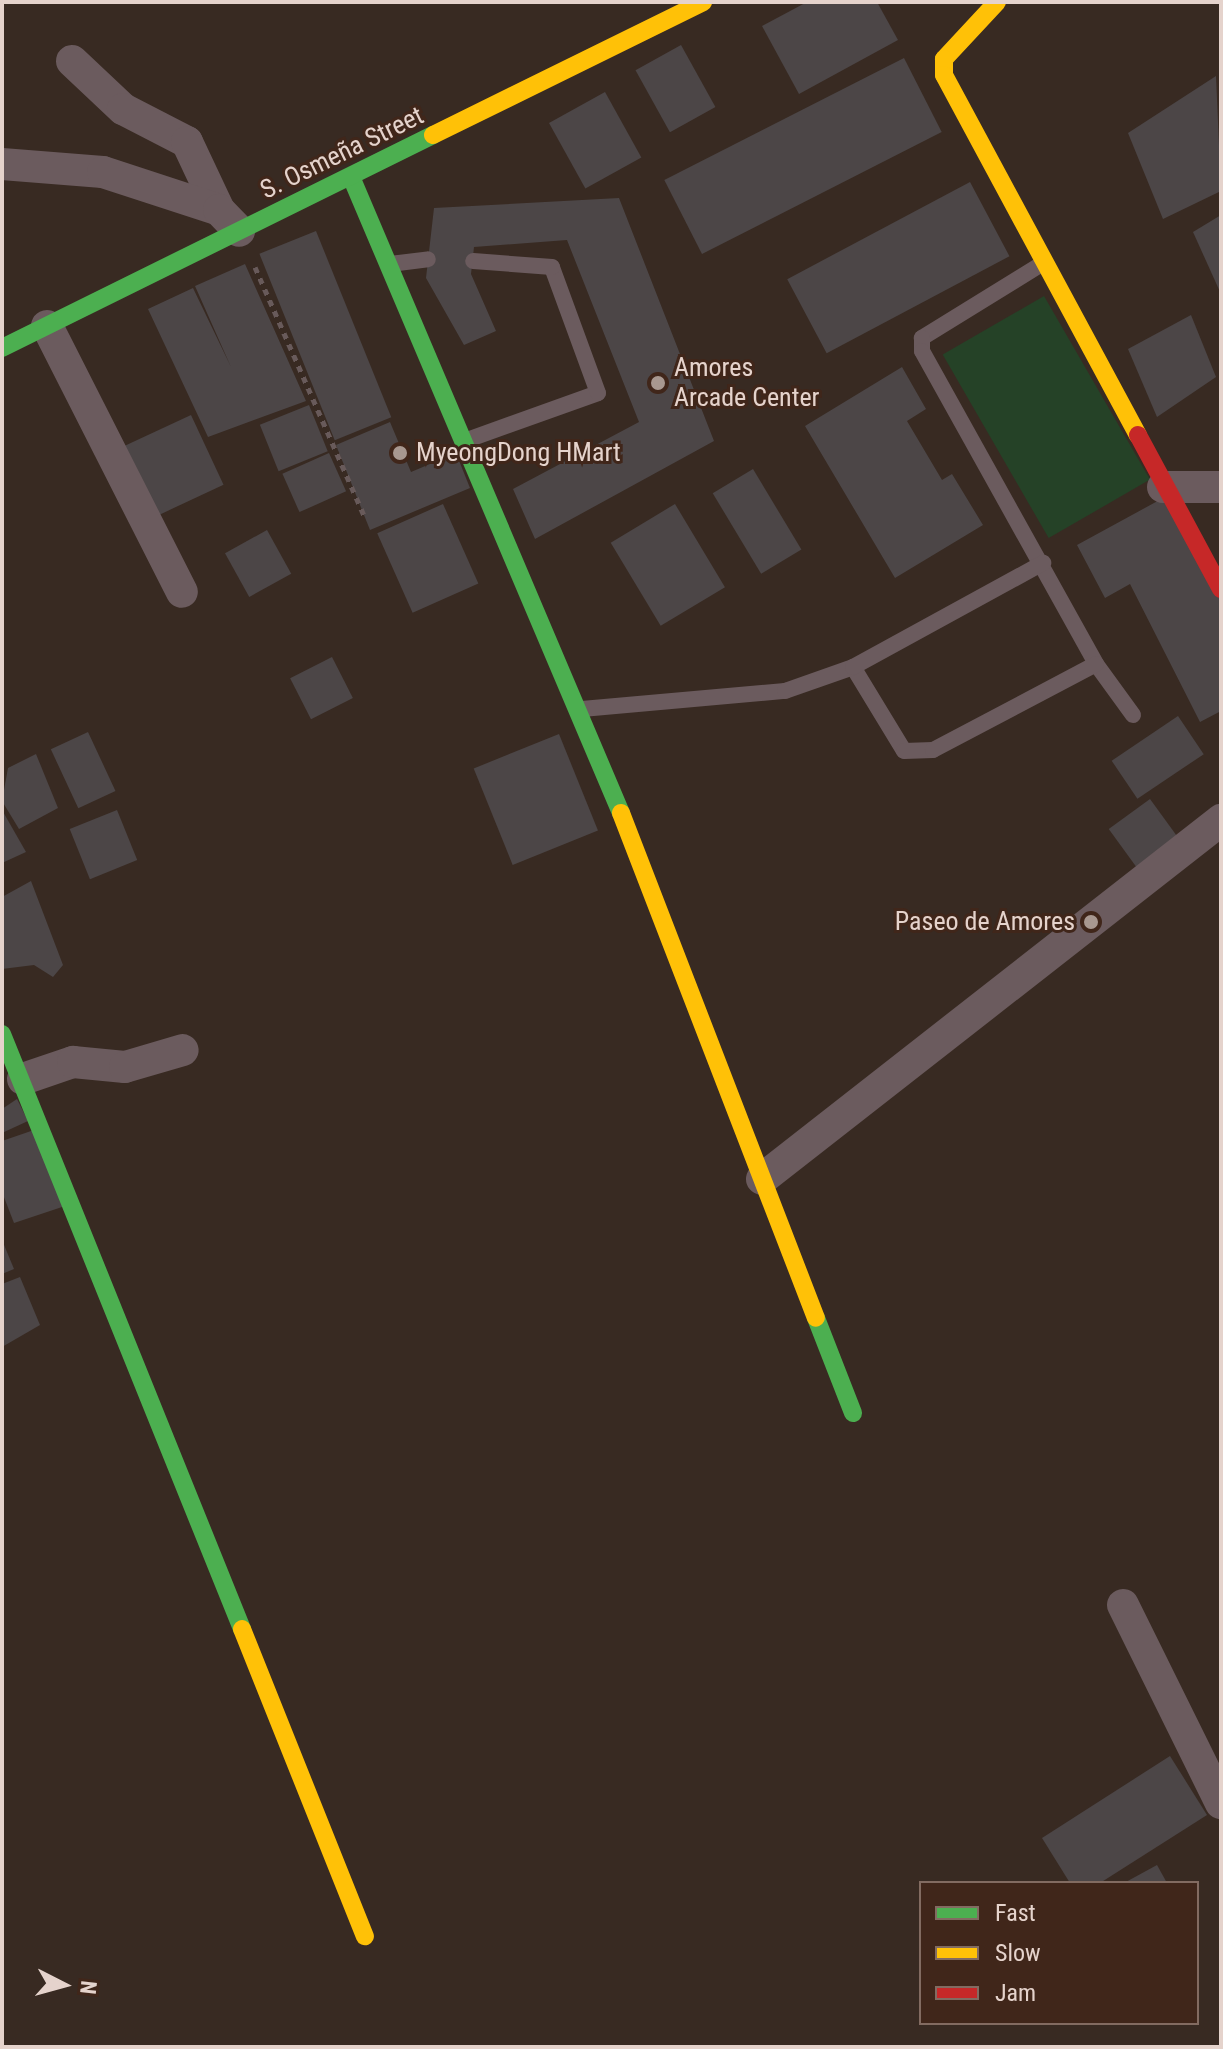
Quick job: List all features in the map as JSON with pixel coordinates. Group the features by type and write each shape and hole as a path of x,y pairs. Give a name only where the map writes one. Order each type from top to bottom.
{"street":[{"name":"S. Osmeña Street","path":"2,348 47,326 229,220 352,179 703,2"},
{"path":"997,2 944,59 944,75 1040,265 1221,589"},
{"path":"72,61 123,109 187,142 229,220"},
{"path":"2,164 103,172 229,220"},
{"path":"352,179 581,709 853,1413"},
{"path":"47,326 182,592"},
{"path":"1163,487 1221,487"},
{"path":"762,1179 1221,820"},
{"path":"2,1034 23,1079 365,1936"},
{"path":"23,1079 73,1062 125,1067 183,1050"},
{"path":"1123,1605 1221,1803"}],"lane":[{"path":"389,264 428,259"},
{"path":"466,441 598,393 552,267 473,261"},
{"path":"1040,265 922,338 922,351 1043,563 1096,664 1133,715"},
{"path":"581,709 764,695 853,667 1043,563"},
{"path":"853,667 904,751 933,750 1096,664"}],"path":[{"path":"229,220 365,518"}],"green space":[{"path":"1044,296 1150,480 1049,538 943,355"}],"building":[{"path":"807,2 877,2 898,40 799,94 762,26"},
{"path":"681,45 715,107 670,132 636,70"},
{"path":"904,58 942,132 702,254 664,180"},
{"path":"1216,76 1221,191 1163,219 1128,133"},
{"path":"605,92 641,158 585,189 549,123"},
{"path":"970,182 1009,256 827,353 787,279"},
{"name":"Amores Arcade Center","path":"619,198 714,441 535,539 513,489 639,422 567,240 474,247 471,274 496,331 464,345 426,278 434,208"},
{"path":"1221,215 1221,294 1193,232"},
{"path":"316,231 391,417 335,440 259,254"},
{"path":"245,264 306,401 208,437 148,309 193,288 231,367 195,286"},
{"path":"1191,315 1216,377 1157,417 1128,349"},
{"path":"902,367 926,409 907,421 942,480 952,474 983,525 895,578 805,426"},
{"path":"309,405 328,451 279,471 260,425"},
{"path":"191,415 224,485 157,516 125,446"},
{"path":"390,422 411,472 456,453 470,488 370,530 336,445"},
{"path":"329,453 346,491 299,512 282,474"},
{"path":"753,469 801,550 761,574 713,493"},
{"path":"1165,497 1221,602 1221,711 1200,722 1130,584 1105,598 1077,545"},
{"path":"443,504 478,583 413,613 377,533"},
{"path":"675,504 725,587 661,626 611,543"},
{"path":"267,530 291,574 249,597 225,553"},
{"path":"332,657 353,698 311,719 290,678"},
{"path":"1178,716 1204,754 1137,799 1112,761"},
{"path":"88,732 115,791 78,808 51,749"},
{"path":"559,734 598,830 513,865 474,768"},
{"path":"36,754 58,808 19,829 2,801 8,768"},
{"path":"1150,799 1178,837 1136,867 1109,829"},
{"path":"2,810 26,852 2,863"},
{"path":"117,810 137,860 90,879 70,829"},
{"path":"31,881 63,965 53,977 34,965 2,969 2,897"},
{"path":"17,1099 28,1121 2,1133 2,1109"},
{"path":"34,1130 65,1206 14,1223 2,1192 2,1141"},
{"path":"2,1240 14,1269 2,1274"},
{"path":"20,1277 40,1325 2,1347 2,1284"},
{"path":"1170,1756 1207,1815 1103,1881 1069,1881 1042,1838"},
{"path":"1157,1865 1166,1881 1128,1881"}],"traffic: fast":[{"path":"2,348 433,135"},
{"path":"352,179 621,813"},
{"path":"2,1034 242,1629"},
{"path":"816,1318 853,1413"}],"traffic: slow":[{"path":"433,135 703,2"},
{"path":"997,2 944,59 944,75 1138,435"},
{"path":"621,813 816,1318"},
{"path":"242,1629 365,1936"}],"traffic: jam":[{"path":"1138,435 1221,589"}],"place":[{"name":"Amores Arcade Center","path":"658,383"},
{"name":"MyeongDong HMart","path":"400,453"},
{"name":"Paseo de Amores","path":"1091,922"}]}
